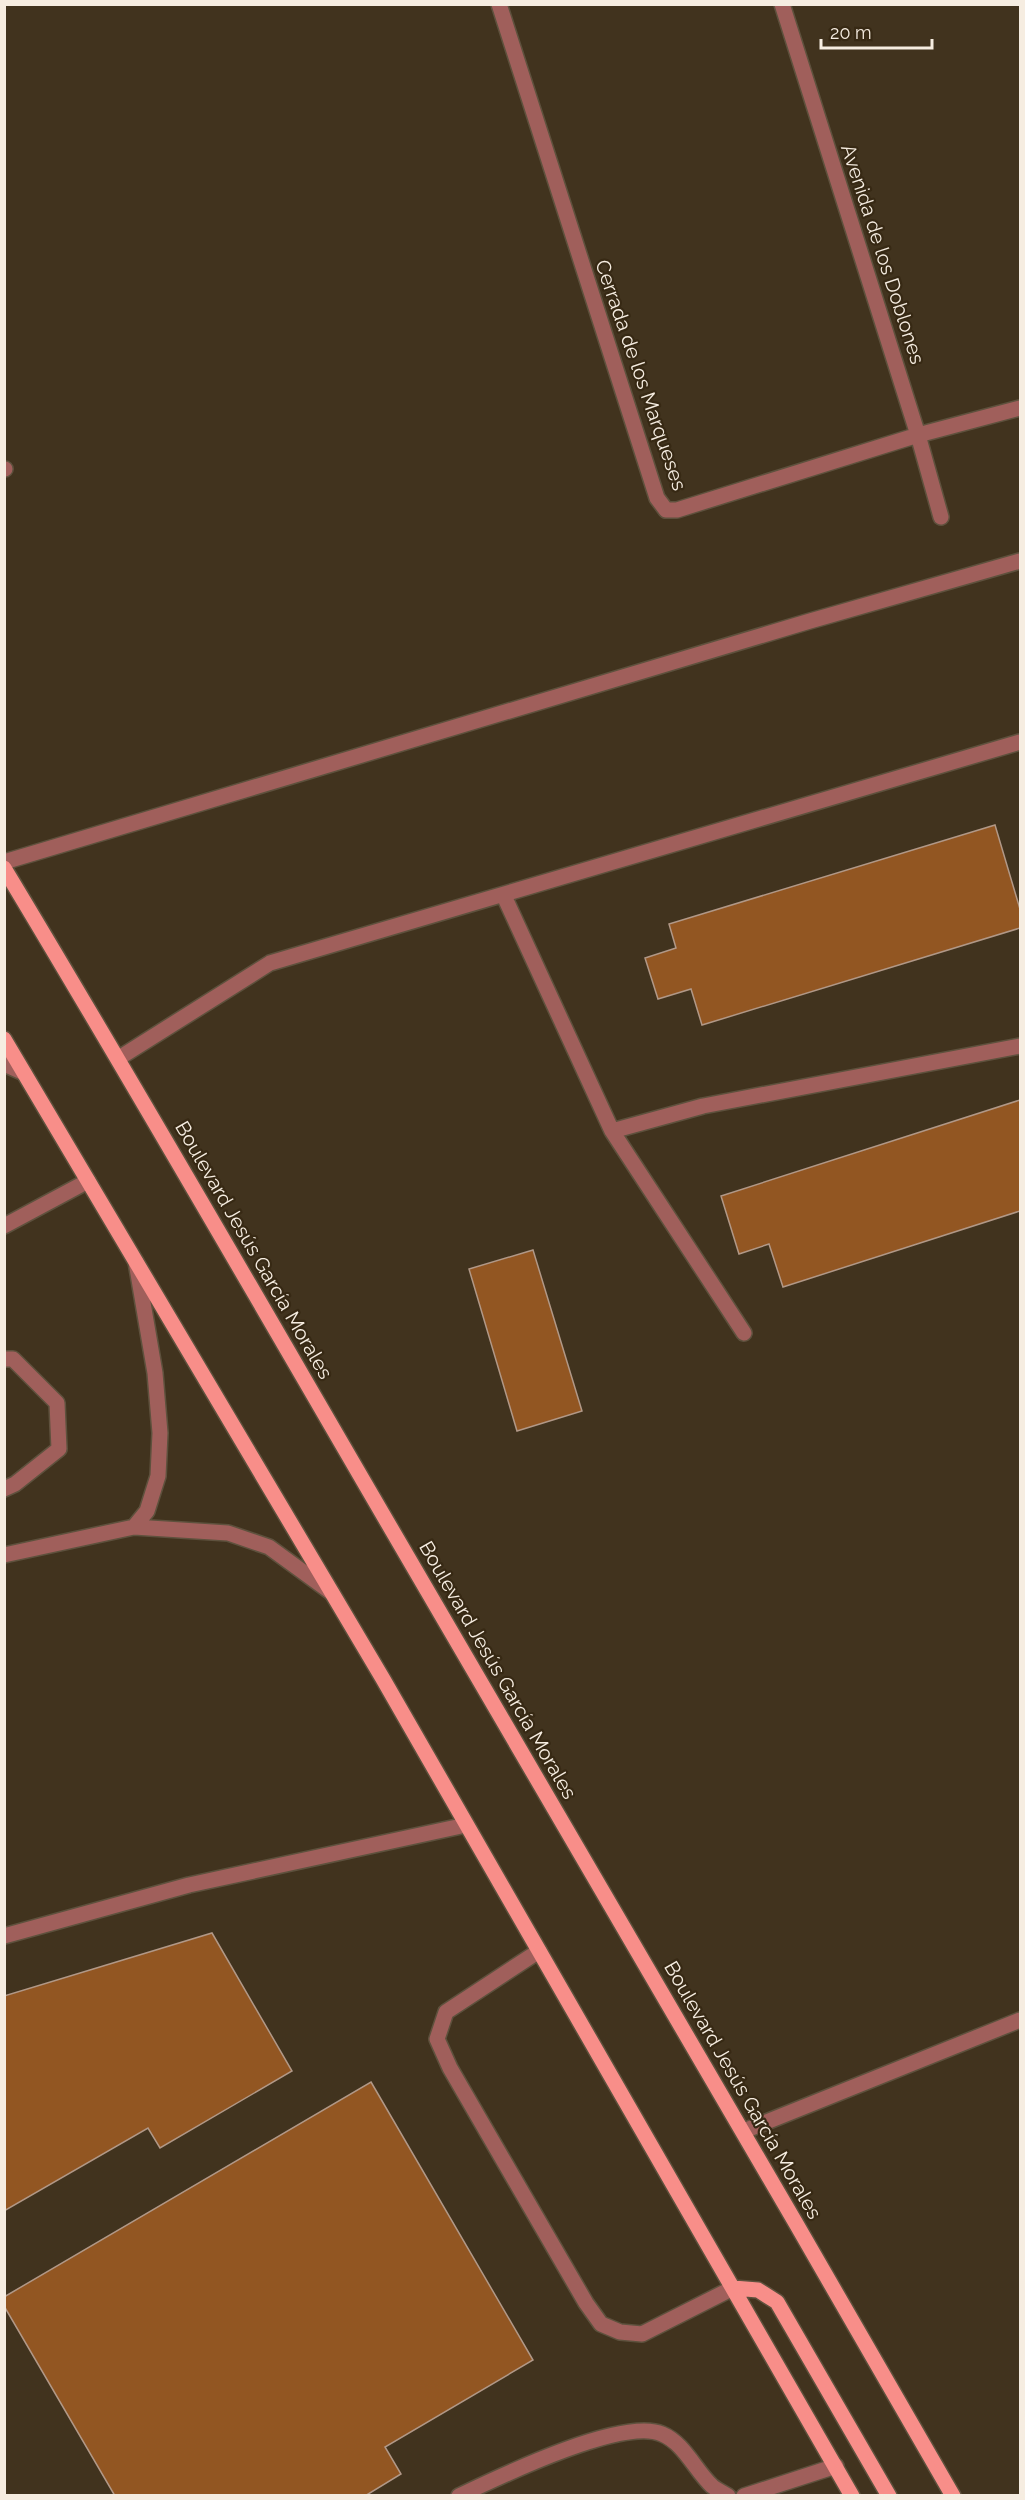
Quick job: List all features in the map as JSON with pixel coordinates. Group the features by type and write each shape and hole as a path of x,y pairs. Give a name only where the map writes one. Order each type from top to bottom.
{"main road":[{"name":"Boulevard Jesús García Morales","path":"4,868 119,1058 744,2132 953,2496"},
{"path":"4,1040 332,1593 852,2496"},
{"path":"733,2288 758,2290 777,2302 889,2496"}],"street":[{"name":"Cerrada de los Marqueses","path":"498,4 657,498 666,510 677,510 918,435 1020,408"},
{"name":"Avenida de los Doblones","path":"782,4 918,435 941,517"},
{"path":"4,862 799,624 1020,561"},
{"path":"119,1058 270,963 504,896 1020,742"},
{"path":"504,896 612,1131 744,1333"},
{"path":"612,1131 703,1106 1020,1046"},
{"path":"4,1064 24,1073"},
{"path":"4,1226 88,1181"},
{"path":"134,1527 147,1511 158,1476 159,1433 155,1373 136,1261"},
{"path":"4,1359 13,1359 57,1403 59,1449 15,1484 4,1489"},
{"path":"4,1555 134,1527 190,1528 228,1533 269,1547 332,1593"},
{"path":"4,1936 189,1885 466,1825"},
{"path":"539,1951 446,2012 436,2039 456,2078 586,2303 601,2324 620,2332 642,2334 733,2288"},
{"path":"744,2132 1020,2020"},
{"path":"459,2496 529,2463 592,2441 645,2430 663,2434 679,2446 713,2487 728,2496"},
{"path":"744,2496 836,2466"}],"building":[{"path":"995,825 1020,909 1020,928 702,1025 691,989 658,999 645,958 676,948 669,924"},
{"path":"1020,1100 1020,1211 783,1287 769,1244 739,1254 721,1196"},
{"path":"533,1250 582,1411 517,1431 469,1269"},
{"path":"212,1933 292,2071 160,2148 148,2128 4,2211 4,1996"},
{"path":"371,2082 533,2360 385,2447 401,2474 365,2496 115,2496 4,2306 4,2297"}]}
